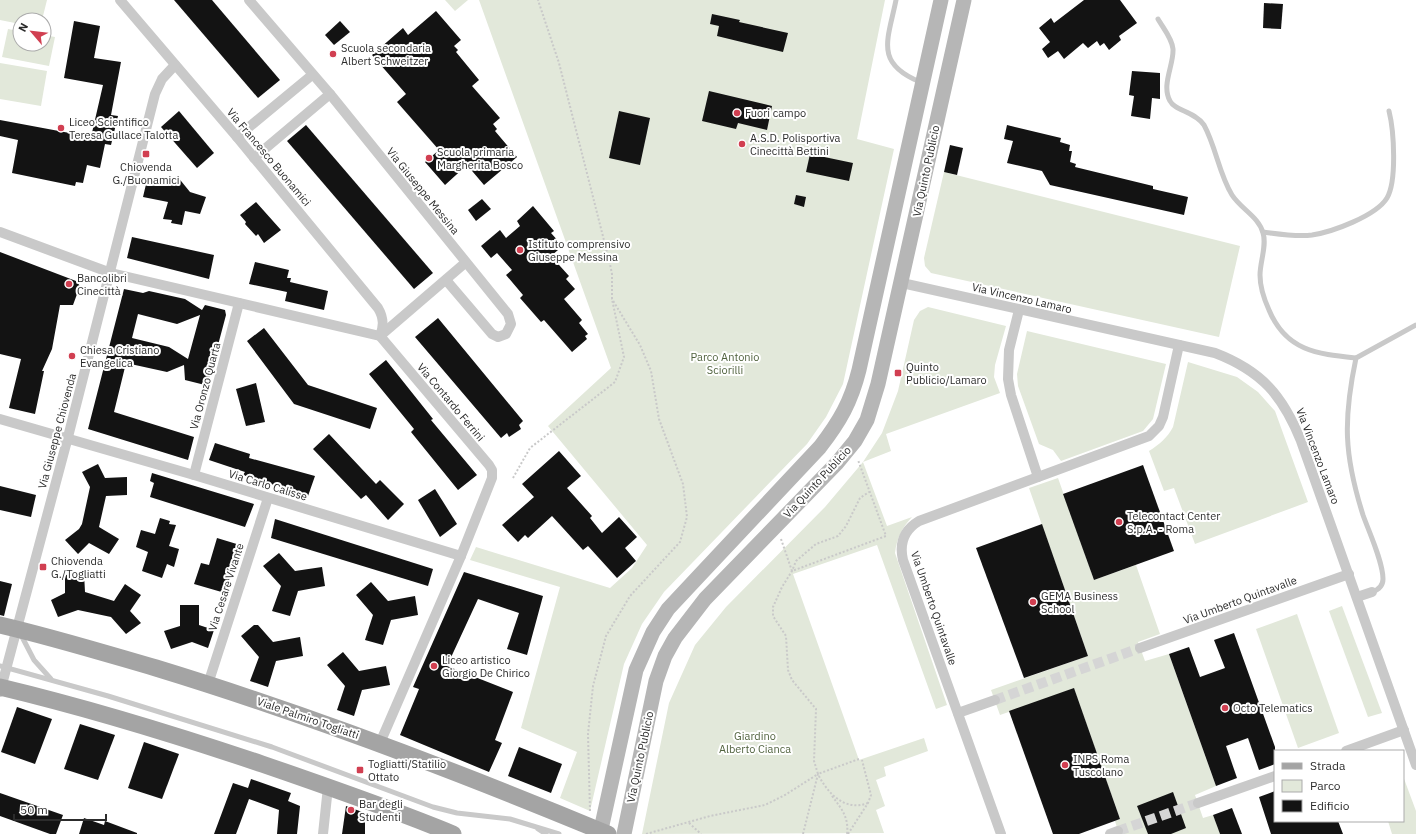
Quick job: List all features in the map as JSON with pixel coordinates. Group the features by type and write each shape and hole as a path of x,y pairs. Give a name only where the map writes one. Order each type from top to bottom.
{"main road":[{"name":"Viale Palmiro Togliatti","path":"0,625 208,684 380,743 501,789 603,833"},
{"path":"1,689 62,703 211,747 328,787 453,834"}],"street":[{"name":"Via Francesco Buonamici","path":"120,0 237,137 378,308 383,320 380,336"},
{"name":"Via Giuseppe Messina","path":"249,0 312,75 330,94 510,317 510,326 506,334 498,337 492,334 446,280"},
{"name":"Via Quinto Publicio","path":"603,833 636,670 645,646 668,609 791,479 838,425 850,401 857,380 941,0"},
{"name":"Via Quinto Publicio","path":"624,834 653,693 660,668 680,629 699,606 837,464 855,440 867,420 875,395 902,283 964,0"},
{"name":"Via Giuseppe Chiovenda","path":"1,689 4,667 18,629 157,90 162,79 175,65"},
{"path":"237,137 312,75"},
{"path":"254,158 330,94"},
{"path":"0,232 110,273 380,336 465,263"},
{"path":"882,267 890,280 902,283"},
{"name":"Via Vincenzo Lamaro","path":"902,283 1215,353 1261,378 1280,398 1299,435 1404,730 1414,753 1416,765"},
{"name":"Via Oronzo Quarta","path":"194,474 239,303"},
{"path":"1019,310 1009,350 1008,379 1038,477"},
{"name":"Via Contardo Ferrini","path":"380,336 492,470 492,478 461,556 380,743"},
{"name":"Via Umberto Quintavalle","path":"1001,834 903,560 902,542 907,530 919,521 1139,441 1153,432 1159,426 1163,417 1179,345"},
{"name":"Via Carlo Calisse","path":"0,418 194,474 268,498 461,556"},
{"name":"Via Cesare Vivante","path":"208,684 268,498"},
{"name":"Via Umberto Quintavalle","path":"1140,648 1349,574"},
{"path":"1357,597 1372,592"},
{"path":"958,713 995,700"},
{"path":"1349,750 1404,730"},
{"path":"1198,803 1274,776"},
{"path":"322,834 328,787"}],"lane":[{"path":"896,0 888,40 888,56 899,70 923,83"},
{"path":"1158,19 1168,36 1173,49 1168,84 1168,99 1173,106 1192,114 1200,120 1206,128 1233,196 1256,220 1263,232 1260,276 1262,289 1269,311 1279,328 1293,343 1307,350 1326,355 1356,358 1416,325"},
{"path":"1263,232 1296,235 1318,233 1334,229 1369,214 1381,206 1387,198 1391,185 1394,140 1389,111"},
{"path":"1356,358 1348,400 1346,437 1357,495 1382,574 1382,585 1372,592"},
{"path":"18,629 34,660 52,680"},
{"path":"4,667 52,680 272,747 437,808 510,819 559,834"},
{"path":"532,825 546,834"}],"path":[{"path":"513,478 530,448 615,382 624,357 612,299 612,274 610,264 558,63 538,0"},
{"path":"590,811 588,734 593,686 606,636 630,596 680,542 687,517 683,484 659,419 651,371 640,345 612,299"},
{"path":"792,571 886,536 856,455"},
{"path":"847,834 848,825 846,814 824,788 814,761 816,709 792,680 788,670 786,636 773,616 772,607 796,561 816,544 838,536 846,526 860,498 869,492"},
{"path":"780,537 792,571"},
{"path":"646,834 710,816 765,805 785,795 818,774 860,759 871,795 868,803 847,834"},
{"path":"381,780 384,773"},
{"path":"803,834 818,774"},
{"path":"830,794 841,801 852,804 861,806 868,803"},
{"path":"689,823 701,834"}],"green space":[{"path":"0,0 47,0 44,12 12,12 12,22 0,20"},
{"path":"445,0 468,0 455,11"},
{"name":"Parco Antonio Sciorilli","path":"479,0 885,0 857,139 894,149 843,384 826,417 807,444 664,592 642,624 624,664 590,811 560,798 577,752 521,728 560,587 470,560 476,547 610,588 632,568 647,545 548,426 611,368"},
{"path":"8,29 12,30 12,52 52,52 49,66 2,57"},
{"path":"52,36 55,37 52,52"},
{"path":"0,63 47,71 41,106 0,99"},
{"path":"944,172 1240,246 1219,337 931,273 925,266 924,258"},
{"path":"928,307 1006,326 995,365 994,377 1000,393 886,434 891,451 863,462 882,433 898,391 914,320 920,311"},
{"path":"1027,331 1166,364 1153,419 1143,431 1061,461 1053,450 1039,444 1018,386 1017,374"},
{"path":"1188,362 1237,377 1258,392 1275,411 1308,502 1195,544 1174,488 1164,491 1149,451 1163,440 1173,427"},
{"name":"Giardino Alberto Cianca","path":"863,462 887,526 912,517 900,533 895,553 947,705 936,709 877,545 793,574 859,760 924,738 928,751 884,767 886,776 876,780 885,806 876,810 884,833 642,834 669,703 695,645 726,607 825,507"},
{"path":"1058,478 1094,580 1136,565 1160,634 1138,642 1145,661 1169,654 1216,786 1195,795 1203,818 1213,815 1220,834 1119,834 1115,821 1120,819 1074,689 1000,715 991,690 1088,656 1029,488"},
{"path":"1342,606 1382,713 1368,717 1329,611"},
{"path":"1297,614 1339,733 1298,748 1256,629"},
{"path":"1404,779 1416,811 1416,834 1392,834 1388,822 1404,822"}],"building":[{"path":"174,0 212,0 280,80 258,98"},
{"path":"1084,0 1120,0 1137,23 1119,36 1121,40 1109,50 1104,43 1100,46 1097,41 1088,48 1083,43 1064,59 1058,51 1048,58 1042,49 1050,42 1039,28 1051,18 1054,23"},
{"path":"1264,3 1283,4 1281,29 1263,28"},
{"path":"436,11 461,40 454,46 458,50 456,52 479,80 472,86 500,118 493,124 497,129 495,131 517,157 484,185 467,165 445,185 425,162 439,150 397,102 406,94 372,55 403,28 408,35"},
{"path":"712,14 740,20 739,22 788,33 783,52 717,36 719,26 710,24"},
{"path":"74,21 100,26 94,58 121,62 111,115 118,116 111,145 105,144 100,168 87,165 83,183 76,182 75,186 12,173 18,140 0,136 0,120 91,137 103,85 64,78"},
{"path":"340,21 350,32 334,45 325,35"},
{"path":"1132,71 1160,73 1160,99 1152,98 1150,119 1131,116 1134,96 1129,95"},
{"name":"Fuori campo","path":"709,91 772,106 767,130 738,123 736,129 702,121"},
{"path":"179,111 214,153 197,168 161,127"},
{"path":"619,111 650,118 640,165 609,158"},
{"path":"306,125 433,273 414,289 287,141"},
{"path":"1007,125 1061,138 1060,142 1070,145 1069,151 1072,151 1070,162 1076,164 1075,167 1153,186 1153,189 1188,197 1184,215 1050,185 1042,171 1007,163 1013,141 1004,139"},
{"path":"950,145 963,148 957,175 944,172"},
{"path":"810,154 853,163 849,181 806,172"},
{"path":"177,176 190,192 206,197 200,214 185,211 182,225 171,223 172,220 163,219 168,202 143,197 147,180 166,183"},
{"path":"796,195 806,197 804,207 794,204"},
{"path":"482,199 491,209 476,221 468,210"},
{"path":"256,202 281,230 264,243 258,234 256,236 245,224 246,222 240,215"},
{"path":"533,206 554,231 551,233 560,243 555,247 558,250 551,256 569,276 566,279 575,289 564,299 582,320 579,323 588,334 585,336 587,339 572,352 544,320 541,322 520,298 523,295 506,275 512,270 497,253 491,258 481,246 500,230 506,238 520,226 517,221"},
{"path":"132,237 214,255 209,279 127,258"},
{"path":"0,252 76,281 80,286 73,305 60,305 52,349 42,371 44,371 35,414 9,408 21,359 0,354"},
{"path":"255,262 289,270 287,278 291,278 290,282 328,291 324,310 285,301 287,292 249,284"},
{"path":"124,289 143,293 149,291 185,299 202,310 205,305 225,310 226,315 209,379 205,385 185,380 184,365 167,372 126,363 114,412 194,437 188,460 88,429","holes":["138,314 177,324 200,315 188,359 169,347 132,338"]},
{"path":"438,318 523,421 519,425 521,429 509,437 507,433 501,438 415,337"},
{"path":"264,328 308,385 377,408 370,429 294,404 247,341"},
{"path":"386,360 433,419 431,420 477,475 458,490 411,432 414,429 369,374"},
{"path":"256,383 265,422 246,426 236,389"},
{"path":"329,434 376,484 380,480 404,504 388,520 366,495 361,499 313,449"},
{"path":"215,443 250,454 249,458 315,476 308,496 243,475 245,472 209,460"},
{"path":"559,451 581,476 567,488 592,516 590,518 602,533 619,517 637,537 625,548 636,561 617,578 588,546 583,550 552,516 528,538 525,535 518,542 502,525 534,497 522,484"},
{"path":"98,464 105,478 127,477 127,495 106,496 99,527 119,539 109,554 89,543 78,554 65,540 79,529 82,524 90,487 82,472"},
{"name":"Telecontact Center S.p.A. - Roma","path":"1143,465 1174,551 1094,580 1063,494"},
{"path":"152,473 254,504 245,527 150,497 154,483 150,481"},
{"path":"0,486 36,495 31,517 0,510"},
{"path":"435,489 457,524 440,537 418,500"},
{"path":"160,518 170,521 169,524 176,525 169,546 179,549 174,567 167,564 162,578 142,571 148,552 136,547 141,530 155,534"},
{"path":"275,519 433,569 428,586 271,538"},
{"name":"GEMA Business School","path":"1042,524 1088,656 1024,678 976,548"},
{"path":"217,538 240,545 225,593 194,584 201,563 209,565"},
{"path":"279,553 295,571 322,567 325,586 298,591 290,616 272,611 281,586 263,566"},
{"path":"464,572 543,596 527,655 507,649 519,613 478,599 447,666 513,692 495,740 502,743 489,772 400,735 419,689 413,687"},
{"path":"84,573 85,592 114,601 125,584 141,595 130,611 141,623 126,634 111,617 78,610 58,617 51,600 65,593 65,575"},
{"path":"0,581 12,584 4,616 0,615"},
{"path":"371,582 388,601 415,596 418,615 391,620 383,645 365,640 373,615 356,595"},
{"path":"180,605 199,605 199,625 214,630 208,648 192,642 171,649 164,631 180,626"},
{"path":"254,625 258,625 273,642 300,637 303,656 276,661 268,687 250,681 259,657 241,636"},
{"name":"Octo Telematics","path":"1234,633 1275,747 1274,764 1259,770 1248,738 1226,746 1237,778 1216,786 1169,654 1189,647 1200,677 1225,668 1214,640"},
{"path":"343,652 359,671 386,666 390,685 362,690 354,716 337,710 345,686 327,665"},
{"name":"INPS Roma Tuscolano","path":"1074,688 1120,819 1079,834 1053,834 1009,711"},
{"path":"17,707 52,719 35,764 1,752"},
{"path":"80,724 115,735 98,780 64,769"},
{"path":"144,742 179,754 162,799 128,788"},
{"path":"519,747 562,764 551,793 508,776"},
{"path":"251,779 291,793 288,801 300,806 297,834 277,834 279,810 249,799 236,834 214,834 233,783 248,788"},
{"path":"1274,791 1274,822 1338,822 1343,834 1271,834 1259,797"},
{"path":"1173,792 1186,828 1171,834 1148,834 1137,806"},
{"path":"0,793 63,815 56,834 50,834 0,816"},
{"path":"346,806 365,813 365,834 342,834"},
{"path":"1232,808 1242,834 1220,834 1213,815"},
{"path":"84,818 104,825 105,821 137,834 79,834"}],"tunnel":[{"path":"995,700 1140,648"},
{"path":"1118,831 1198,803"}],"place":[{"name":"Scuola secondaria Albert Schweitzer","path":"333,54"},
{"name":"Fuori campo","path":"737,113"},
{"name":"Liceo Scientifico Teresa Gullace Talotta","path":"61,128"},
{"name":"A.S.D. Polisportiva Cinecittà Bettini","path":"742,144"},
{"name":"Chiovenda G./Buonamici","path":"146,154"},
{"name":"Scuola primaria Margherita Bosco","path":"429,158"},
{"name":"Istituto comprensivo Giuseppe Messina","path":"520,250"},
{"name":"Bancolibri Cinecittà","path":"69,284"},
{"name":"Chiesa Cristiano Evangelica","path":"72,356"},
{"name":"Quinto Publicio/Lamaro","path":"898,373"},
{"name":"Telecontact Center S.p.A. - Roma","path":"1119,522"},
{"name":"Chiovenda G./Togliatti","path":"43,567"},
{"name":"GEMA Business School","path":"1033,602"},
{"name":"Liceo artistico Giorgio De Chirico","path":"434,666"},
{"name":"Octo Telematics","path":"1225,708"},
{"name":"INPS Roma Tuscolano","path":"1065,765"},
{"name":"Togliatti/Statilio Ottato","path":"360,770"},
{"name":"Bar degli Studenti","path":"351,810"}]}
